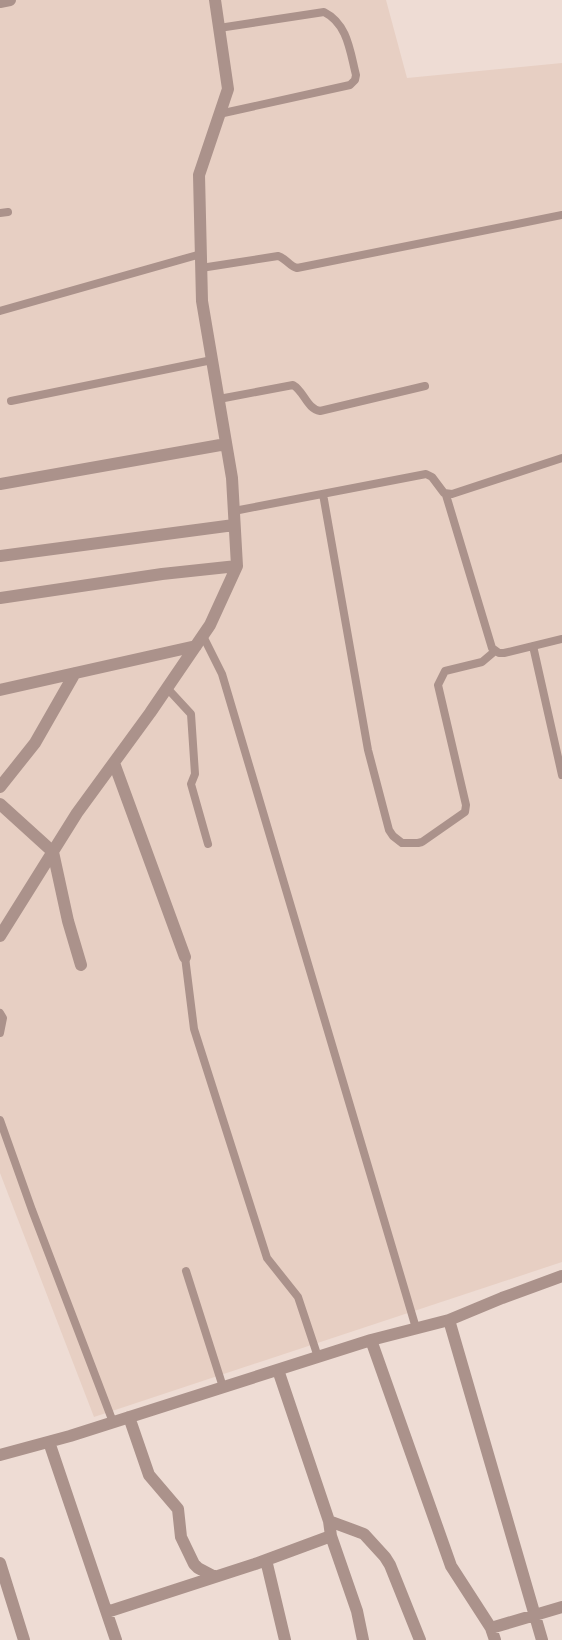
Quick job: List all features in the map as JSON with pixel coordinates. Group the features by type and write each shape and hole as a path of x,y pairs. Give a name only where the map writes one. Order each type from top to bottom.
{"street":[{"path":"0,2 10,0"},
{"path":"0,936 77,813 210,625 237,566 232,478 202,301 198,175 228,89 215,0"},
{"path":"0,484 226,444"},
{"path":"0,556 234,525"},
{"path":"0,598 162,574 237,566"},
{"path":"0,690 199,641"},
{"path":"0,787 35,743 75,673"},
{"path":"114,763 185,957"},
{"path":"0,804 53,852 68,921 81,965"},
{"path":"0,1455 49,1442 371,1340 449,1320 562,1276"},
{"path":"449,1320 542,1640"},
{"path":"371,1340 451,1566 491,1628 495,1640"},
{"path":"278,1370 329,1521 331,1536 357,1611 363,1640"},
{"path":"129,1417 149,1475 178,1510 181,1537 194,1564 215,1576"},
{"path":"49,1442 116,1640"},
{"path":"329,1521 364,1534 385,1557 420,1640"},
{"path":"107,1612 266,1560 331,1536"},
{"path":"266,1560 285,1640"},
{"path":"0,1563 5,1594 24,1640"},
{"path":"491,1628 562,1607"}],"lane":[{"path":"219,28 324,12 342,27 356,75 355,80 350,85 219,114"},
{"path":"201,268 278,256 284,258 297,268 562,215"},
{"path":"0,310 201,254"},
{"path":"11,401 212,360"},
{"path":"218,399 293,385 313,408 320,411 425,386"},
{"path":"446,495 562,458"},
{"path":"234,511 426,474 432,477 446,495 492,648 499,654 562,640"},
{"path":"323,494 368,750 389,830 402,843 422,842 465,812 466,806 438,684 444,671 482,662 495,651"},
{"path":"199,641 222,674 416,1328"},
{"path":"533,646 562,775"},
{"path":"167,688 188,708 192,716 195,774 192,784 208,844"},
{"path":"185,957 194,1029 267,1258 298,1297 318,1357"},
{"path":"0,1012 3,1018 0,1033"},
{"path":"0,1120 32,1210 113,1422"},
{"path":"186,1271 223,1387"}],"shaded area":[{"path":"0,0 386,0 407,78 562,63 562,1262 94,1417 0,1173"}]}
